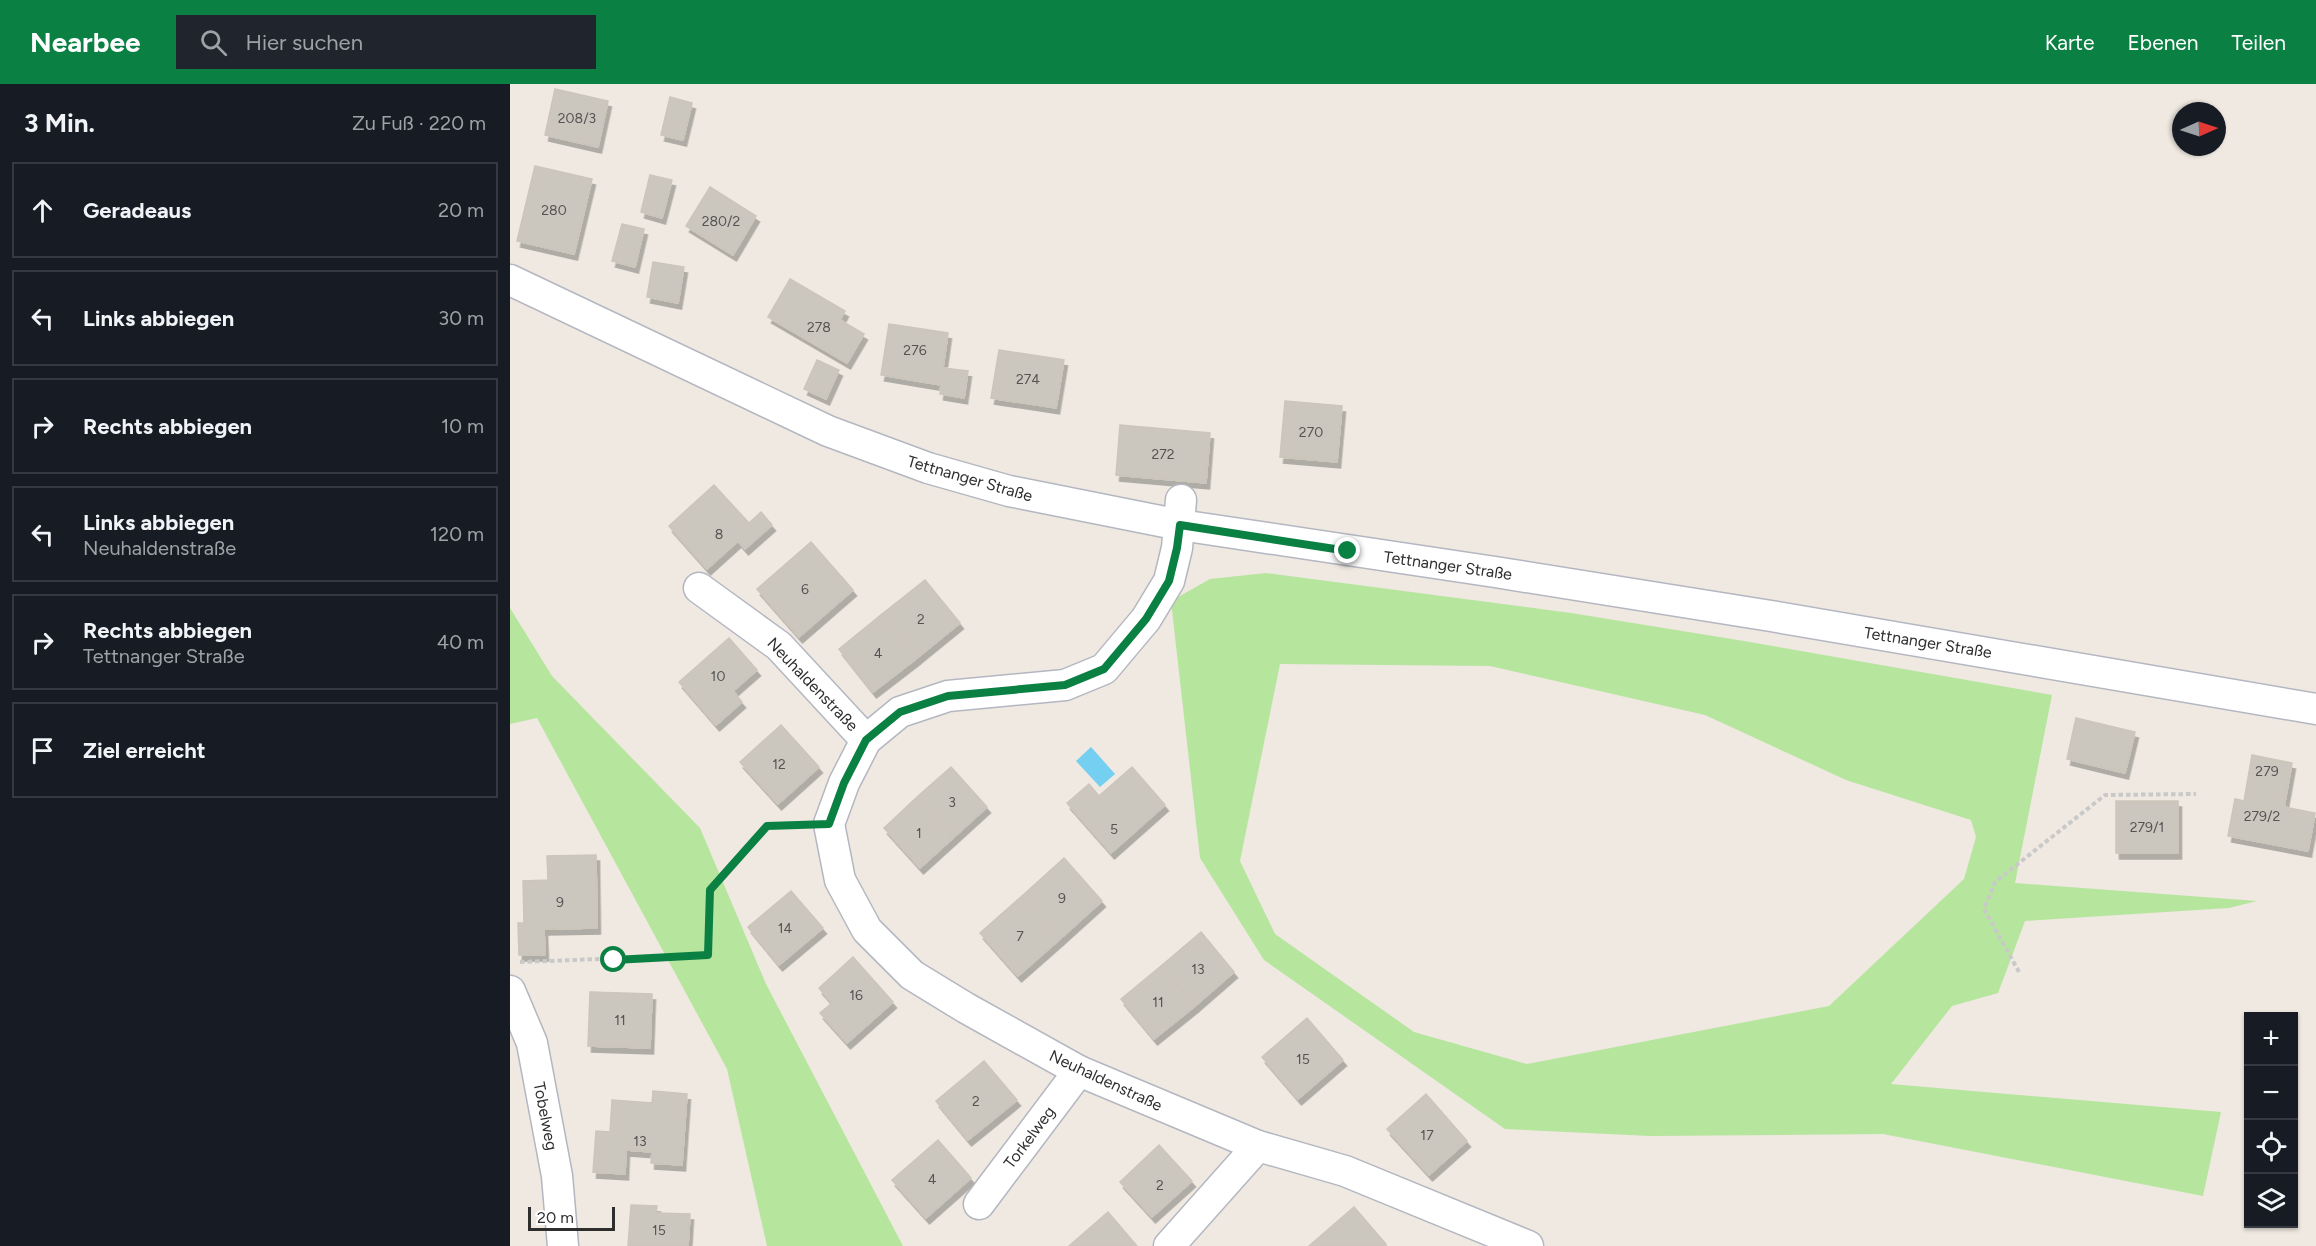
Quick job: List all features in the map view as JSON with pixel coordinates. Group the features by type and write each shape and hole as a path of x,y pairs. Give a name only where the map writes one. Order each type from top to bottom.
{"street":[{"name":"Tettnanger Straße","path":"510,280 828,431 928,468 1008,491 1180,512 1760,615 2316,709"},
{"name":"Neuhaldenstraße","path":"1180,512 1177,548 1169,581 1146,619 1104,669 1065,685 948,696 900,712 866,740 844,783 829,824 840,880 867,930 912,975 1079,1071 1258,1146 1345,1171 1528,1246"},
{"name":"Neuhaldenstraße","path":"699,588 779,646 866,740"},
{"name":"Tobelweg","path":"510,992 532,1043 557,1176 563,1246"},
{"name":"Torkelweg","path":"980,1204 1079,1071"},
{"path":"1170,1246 1258,1146"}],"path":[{"path":"2019,972 1984,909 1995,882 2105,795 2196,794"},
{"path":"510,962 708,955 710,890 767,826 829,824"}],"green space":[{"path":"1266,573 1571,613 2052,695 2015,883 2257,901 2229,908 2025,921 1998,993 1952,1006 1891,1084 2221,1112 2203,1196 1883,1134 1650,1136 1505,1129 1264,960 1200,858 1171,601 1210,579","holes":["1280,664 1490,666 1705,715 1846,780 1971,820 1976,837 1964,879 1829,1006 1527,1064 1414,1032 1275,934 1240,861"]},
{"path":"510,608 552,676 700,828 766,984 903,1246 767,1246 727,1069 537,718 510,724"}],"water":[{"path":"1091,747 1115,774 1100,787 1076,761"}],"building":[{"path":"555,89 608,101 598,147 545,135"},
{"path":"670,97 692,103 683,140 661,135"},
{"path":"535,166 592,179 574,254 517,241"},
{"path":"650,175 672,180 662,218 641,212"},
{"path":"710,187 756,216 733,255 686,226"},
{"path":"622,224 644,229 635,267 612,261"},
{"path":"653,262 684,267 678,303 647,297"},
{"path":"790,279 845,311 840,320 864,334 847,363 768,317"},
{"path":"889,324 948,333 943,368 968,371 964,398 940,394 941,385 881,375"},
{"path":"999,350 1064,360 1056,408 991,398"},
{"path":"817,360 839,370 826,399 804,389"},
{"path":"1285,401 1342,406 1337,462 1280,457"},
{"path":"1120,425 1210,433 1206,483 1116,475"},
{"path":"714,485 749,523 761,512 772,525 745,549 738,541 707,569 669,526"},
{"path":"811,542 853,590 799,637 757,589"},
{"path":"925,580 960,623 917,658 882,614"},
{"path":"882,614 917,658 873,692 839,649"},
{"path":"729,638 757,670 733,691 742,702 716,725 679,682"},
{"path":"2076,718 2135,732 2125,773 2067,759"},
{"path":"781,725 819,767 778,804 740,762"},
{"path":"2252,755 2292,763 2284,807 2315,813 2308,851 2228,836 2235,799 2244,801"},
{"path":"951,767 987,807 953,838 917,797"},
{"path":"1132,767 1165,805 1111,853 1067,803 1089,784 1099,796"},
{"path":"917,797 953,838 920,868 884,828"},
{"path":"2116,801 2178,801 2178,853 2116,853"},
{"path":"596,855 597,928 544,929 545,955 519,955 518,923 524,923 523,881 548,880 547,856"},
{"path":"1064,858 1102,901 1060,939 1022,896"},
{"path":"791,891 823,928 779,965 748,927"},
{"path":"1022,896 1060,939 1018,976 980,933"},
{"path":"1201,932 1234,972 1195,1006 1161,966"},
{"path":"853,957 893,1002 847,1043 820,1013 832,1003 819,988"},
{"path":"1161,966 1195,1006 1154,1039 1121,999"},
{"path":"590,992 652,994 650,1048 588,1046"},
{"path":"1307,1018 1343,1060 1298,1099 1262,1057"},
{"path":"984,1061 1017,1100 968,1140 936,1101"},
{"path":"653,1091 687,1094 682,1165 651,1163 652,1152 626,1150 625,1174 593,1172 596,1131 610,1132 612,1100 652,1103"},
{"path":"1426,1094 1467,1141 1429,1175 1387,1129"},
{"path":"938,1140 971,1178 926,1218 892,1180"},
{"path":"1159,1145 1192,1181 1152,1217 1120,1182"},
{"path":"631,1205 657,1206 656,1213 690,1214 688,1246 628,1246"},
{"path":"1354,1207 1386,1244 1383,1246 1309,1246"},
{"path":"1108,1212 1137,1246 1069,1246"}],"route":[{"path":"614,960 708,955 710,890 767,826 829,824 844,783 866,740 900,712 948,696 1065,685 1104,669 1146,619 1169,581 1180,525 1348,551"}]}
